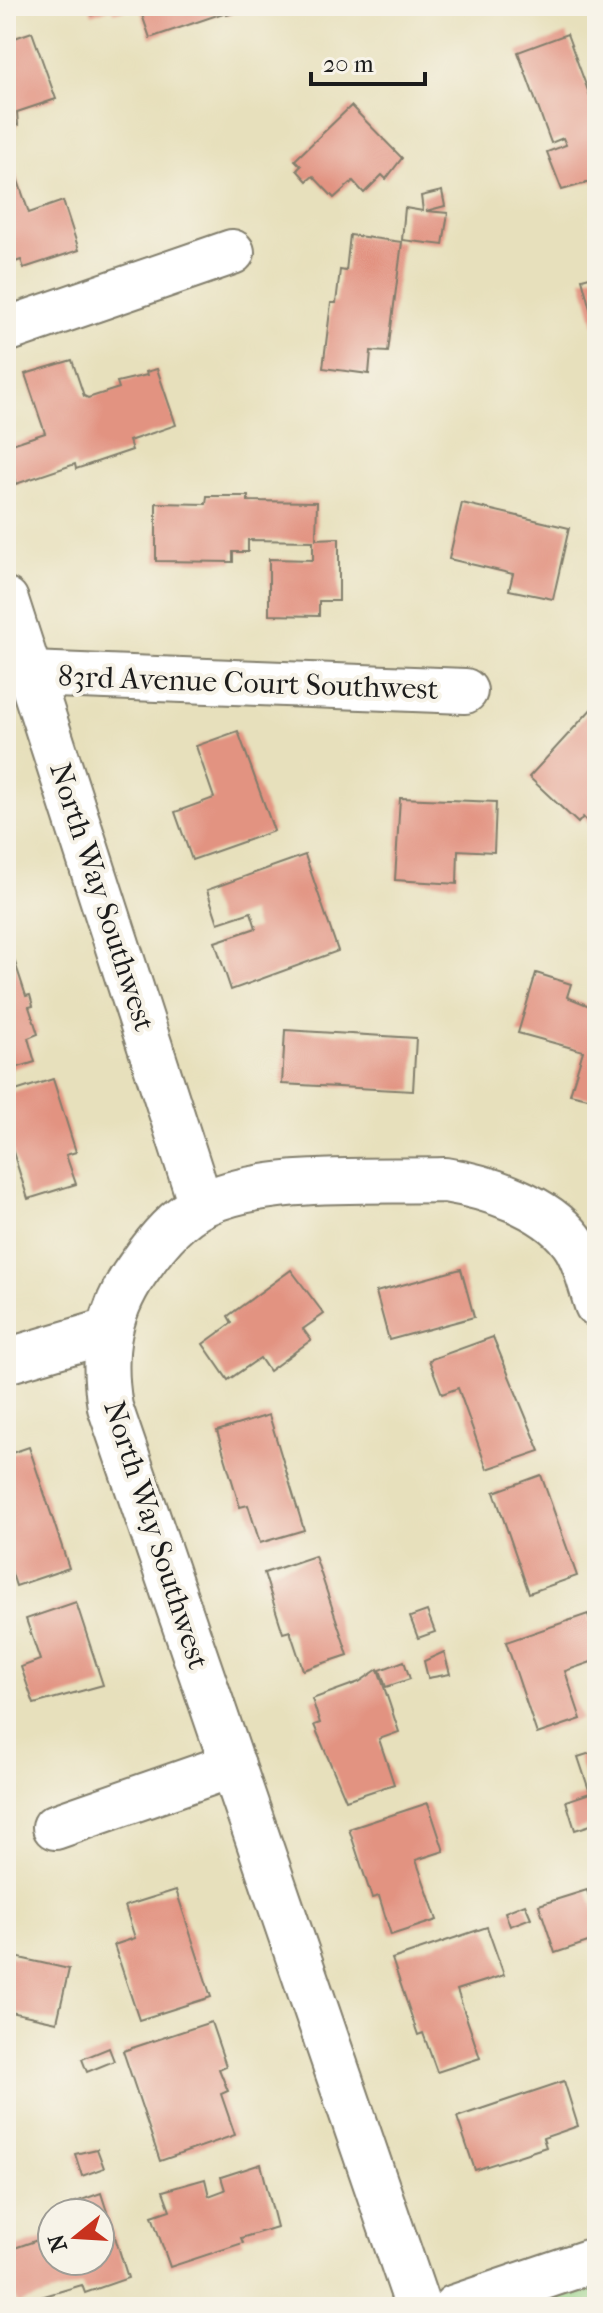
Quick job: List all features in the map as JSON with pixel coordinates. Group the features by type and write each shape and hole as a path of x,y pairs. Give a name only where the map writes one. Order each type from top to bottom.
{"street":[{"path":"6,330 232,252"},
{"name":"North Way Southwest","path":"6,600 201,1205 173,1225 124,1286 108,1331 104,1369 110,1407 418,2307"},
{"name":"83rd Avenue Court Southwest","path":"30,674 465,691"},
{"path":"201,1205 238,1191 277,1185 445,1180 472,1185 522,1204 553,1221 574,1242 597,1305"},
{"path":"6,1361 108,1331"},
{"path":"55,1827 233,1765"},
{"path":"455,2307 597,2259"}],"green space":[{"path":"597,2261 597,2307 461,2307"}],"building":[{"path":"89,6 134,7 114,13 113,7 92,15"},
{"path":"139,6 239,6 240,11 227,15 226,12 150,38"},
{"path":"32,32 56,99 17,112 18,125 6,129 6,41"},
{"path":"567,34 597,115 597,180 562,190 547,152 566,145 563,138 551,143 518,52"},
{"path":"351,106 402,158 386,179 382,175 364,193 353,181 334,198 313,176 307,181 297,170 301,166 295,160"},
{"path":"10,157 29,213 63,201 79,250 24,268 21,260 6,265 6,158"},
{"path":"442,191 445,206 426,211 448,213 443,245 402,240 405,208 423,211 421,196"},
{"path":"350,235 402,242 388,352 371,351 369,374 323,368 331,303 336,303 340,270 346,271"},
{"path":"597,275 597,331 596,331 582,279"},
{"path":"72,360 84,396 88,398 119,388 117,382 147,375 146,372 157,369 176,425 129,441 132,450 76,469 75,464 16,484 6,446 45,433 25,374"},
{"path":"207,496 248,496 248,501 317,502 316,539 339,538 339,601 319,601 319,616 269,615 269,559 313,560 313,541 248,540 248,552 233,552 233,562 156,561 156,503 206,504"},
{"path":"462,503 569,528 553,599 509,590 513,574 449,559"},
{"path":"594,706 597,820 591,826 583,817 578,823 529,777"},
{"path":"238,731 274,831 192,860 175,812 214,798 196,746"},
{"path":"400,798 496,802 494,852 458,850 457,884 395,880"},
{"path":"305,855 338,951 231,990 215,942 256,928 251,912 218,923 207,890"},
{"path":"10,947 26,996 30,995 33,1006 29,1007 38,1034 28,1038 35,1062 6,1071 6,948"},
{"path":"536,973 571,984 567,997 597,1009 597,1100 570,1094 583,1051 518,1033"},
{"path":"285,1030 416,1038 413,1091 282,1084"},
{"path":"53,1079 76,1152 66,1155 76,1184 28,1199 6,1130 6,1094"},
{"path":"461,1269 474,1317 389,1340 376,1292"},
{"path":"291,1270 324,1314 303,1329 311,1340 269,1371 260,1358 228,1380 203,1344 232,1323 228,1316"},
{"path":"493,1337 540,1451 487,1469 458,1388 442,1394 429,1360"},
{"path":"269,1415 304,1530 260,1543 248,1505 240,1507 217,1431"},
{"path":"29,1447 69,1568 16,1586 6,1555 6,1455"},
{"path":"541,1475 577,1576 529,1593 494,1492"},
{"path":"315,1556 348,1655 303,1670 290,1631 283,1633 264,1573"},
{"path":"76,1602 103,1685 34,1704 21,1667 40,1660 26,1619"},
{"path":"427,1611 435,1632 418,1638 410,1617"},
{"path":"588,1614 597,1641 597,1660 565,1671 581,1719 537,1734 506,1642"},
{"path":"444,1652 450,1674 428,1678 424,1661"},
{"path":"404,1661 410,1679 386,1687 380,1670"},
{"path":"378,1669 399,1732 379,1739 394,1784 346,1800 314,1725 320,1723 312,1699 359,1682"},
{"path":"597,1751 597,1823 575,1830 566,1801 590,1793 578,1757"},
{"path":"428,1803 444,1851 416,1860 437,1920 391,1935 379,1896 372,1898 349,1829"},
{"path":"176,1890 211,1997 139,2020 114,1945 135,1938 125,1906"},
{"path":"587,1890 597,1919 597,1939 555,1953 539,1905"},
{"path":"525,1904 531,1918 510,1926 505,1912"},
{"path":"487,1927 504,1975 457,1990 480,2058 437,2072 423,2033 418,2035 392,1959"},
{"path":"6,1955 69,1969 57,2022 6,2011"},
{"path":"211,2022 226,2066 219,2069 228,2091 221,2094 235,2135 160,2161 123,2051"},
{"path":"109,2048 114,2061 87,2072 82,2059"},
{"path":"564,2081 578,2126 543,2138 546,2147 475,2170 457,2117"},
{"path":"97,2149 104,2168 82,2176 75,2154"},
{"path":"261,2164 277,2227 241,2238 243,2243 170,2267 152,2216 170,2210 163,2191 205,2179 209,2196 225,2190 221,2177"},
{"path":"116,2240 128,2278 85,2293 82,2285 17,2304 6,2273 6,2251 36,2241 36,2277 116,2277"}]}
